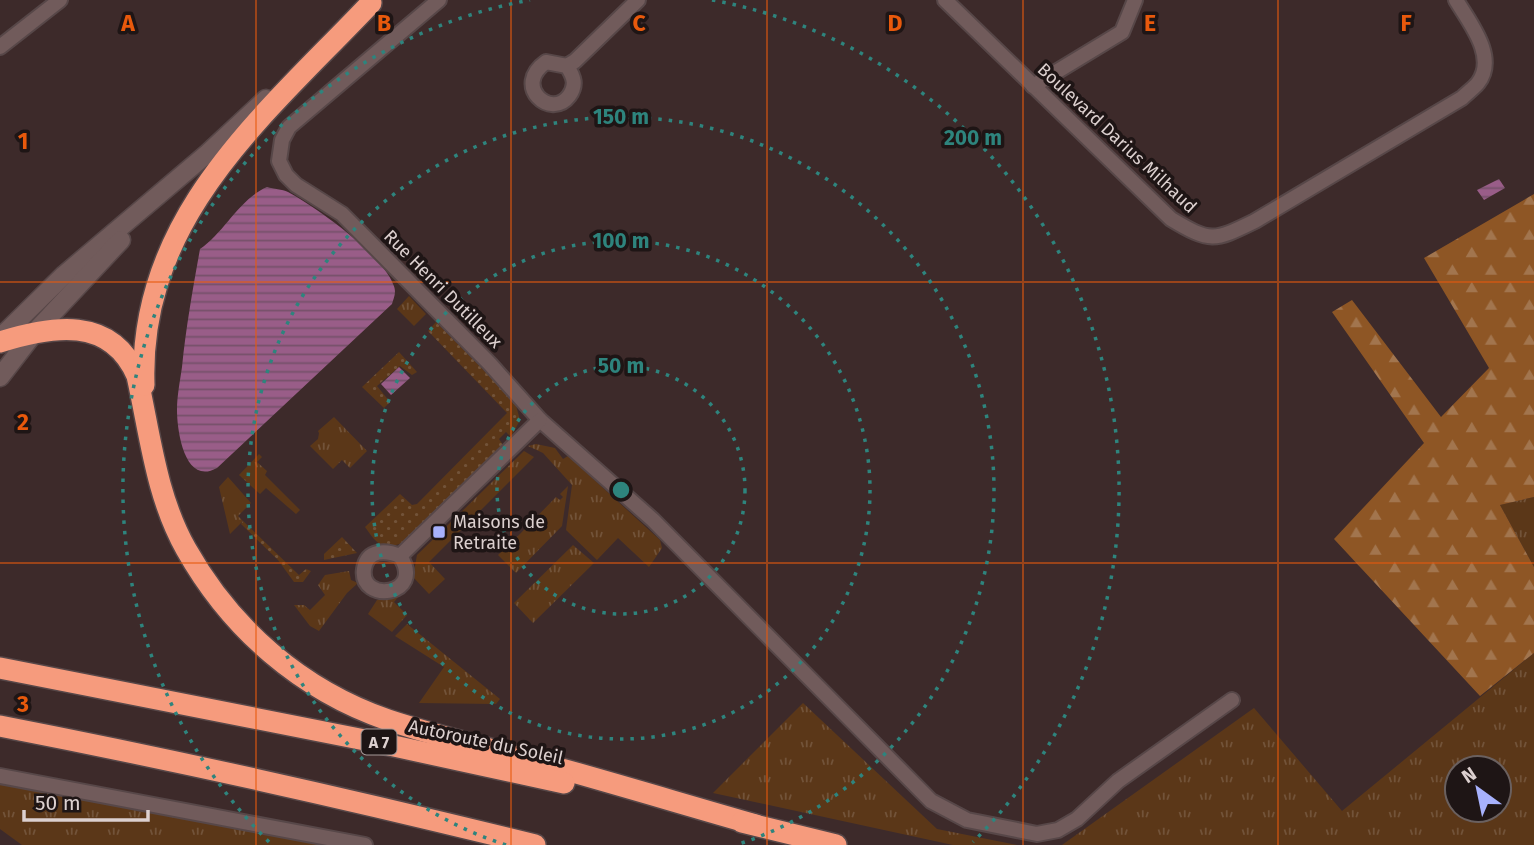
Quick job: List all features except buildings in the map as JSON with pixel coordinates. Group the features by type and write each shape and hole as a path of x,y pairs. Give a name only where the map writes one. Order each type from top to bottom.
{"highway":[{"path":"145,412 146,336 166,257 189,209 243,138 372,2"},
{"path":"0,340 77,328 108,340 132,363 145,412 152,458 168,509 185,547 215,595 243,628 286,667 326,692 387,719 756,825"},
{"name":"Autoroute du Soleil","path":"0,668 380,743 836,845"},
{"path":"0,726 150,755 535,845"}],"main road":[{"path":"0,377 33,334 116,245 208,153 372,2"},
{"path":"0,320 64,275 208,153"},
{"path":"0,340 64,275"}],"street":[{"path":"0,47 60,0"},
{"name":"Rue Henri Dutilleux","path":"439,0 289,127 282,140 278,160 286,175 296,185 342,214 491,364 540,420 653,520 931,801 967,820 1037,834 1058,830 1077,819 1118,781 1232,700"},
{"path":"567,66 638,0"},
{"name":"Boulevard Darius Milhaud","path":"945,0 1171,219 1195,234 1220,238 1255,221 1462,98 1480,81 1486,62 1479,39 1456,0"},
{"path":"1033,86 1122,32 1135,0"},
{"path":"400,556 540,420"},
{"path":"0,776 365,845"}],"green space":[{"path":"1534,194 1534,497 1500,505 1534,567 1534,653 1480,696 1334,539 1424,443 1332,312 1352,300 1441,417 1489,368 1424,258"},
{"path":"409,296 426,314 414,326 397,309"},
{"path":"436,322 515,402 520,420 511,437 506,432 499,439 503,445 403,543 385,546 377,542 365,527 400,494 412,505 417,504 507,413 428,331"},
{"path":"399,352 417,372 412,375 400,366 377,386 390,402 384,408 362,387"},
{"path":"334,417 367,451 350,468 342,460 333,469 310,446 318,439 318,431"},
{"path":"536,444 555,448 563,459 568,456 660,540 662,548 649,567 618,538 597,560 566,530 572,485 543,453 528,446"},
{"path":"524,451 534,457 429,562 445,579 429,594 413,577 417,555"},
{"path":"259,454 262,457 257,462 267,471 265,475 300,510 296,514 266,488 260,494 239,475"},
{"path":"228,477 251,503 238,516 243,521 230,534 219,487"},
{"path":"568,486 562,526 516,573 498,555 512,541 515,545 519,542 516,538 556,497 560,500 563,497 560,494"},
{"path":"1534,497 1534,567 1500,505"},
{"path":"243,521 299,575 306,569 311,571 303,582 294,582 278,560 241,524"},
{"path":"342,537 357,553 324,560 324,554"},
{"path":"573,545 594,563 533,623 514,603"},
{"path":"349,571 351,580 358,583 347,593 319,631 310,626 294,605 304,605 310,610 325,595 318,585 325,575"},
{"path":"397,594 399,596 394,602 407,615 392,632 368,614 377,600 391,599"},
{"path":"407,624 500,699 496,704 419,703 444,667 395,636"},
{"path":"1534,653 1534,845 1062,845 1254,708 1342,811"},
{"path":"803,703 937,829 1017,845 953,845 713,793"},
{"path":"0,784 328,845 22,845 0,829"}],"shaded area":[{"path":"1499,179 1505,188 1484,200 1477,190"},
{"path":"267,187 286,191 300,199 362,246 386,272 394,287 394,297 392,304 217,468 206,472 197,470 190,463 181,443 177,410 200,249 248,199"},
{"path":"399,367 410,378 391,395 381,384"}],"place":[{"name":"Maisons de Retraite","path":"439,532"}]}
